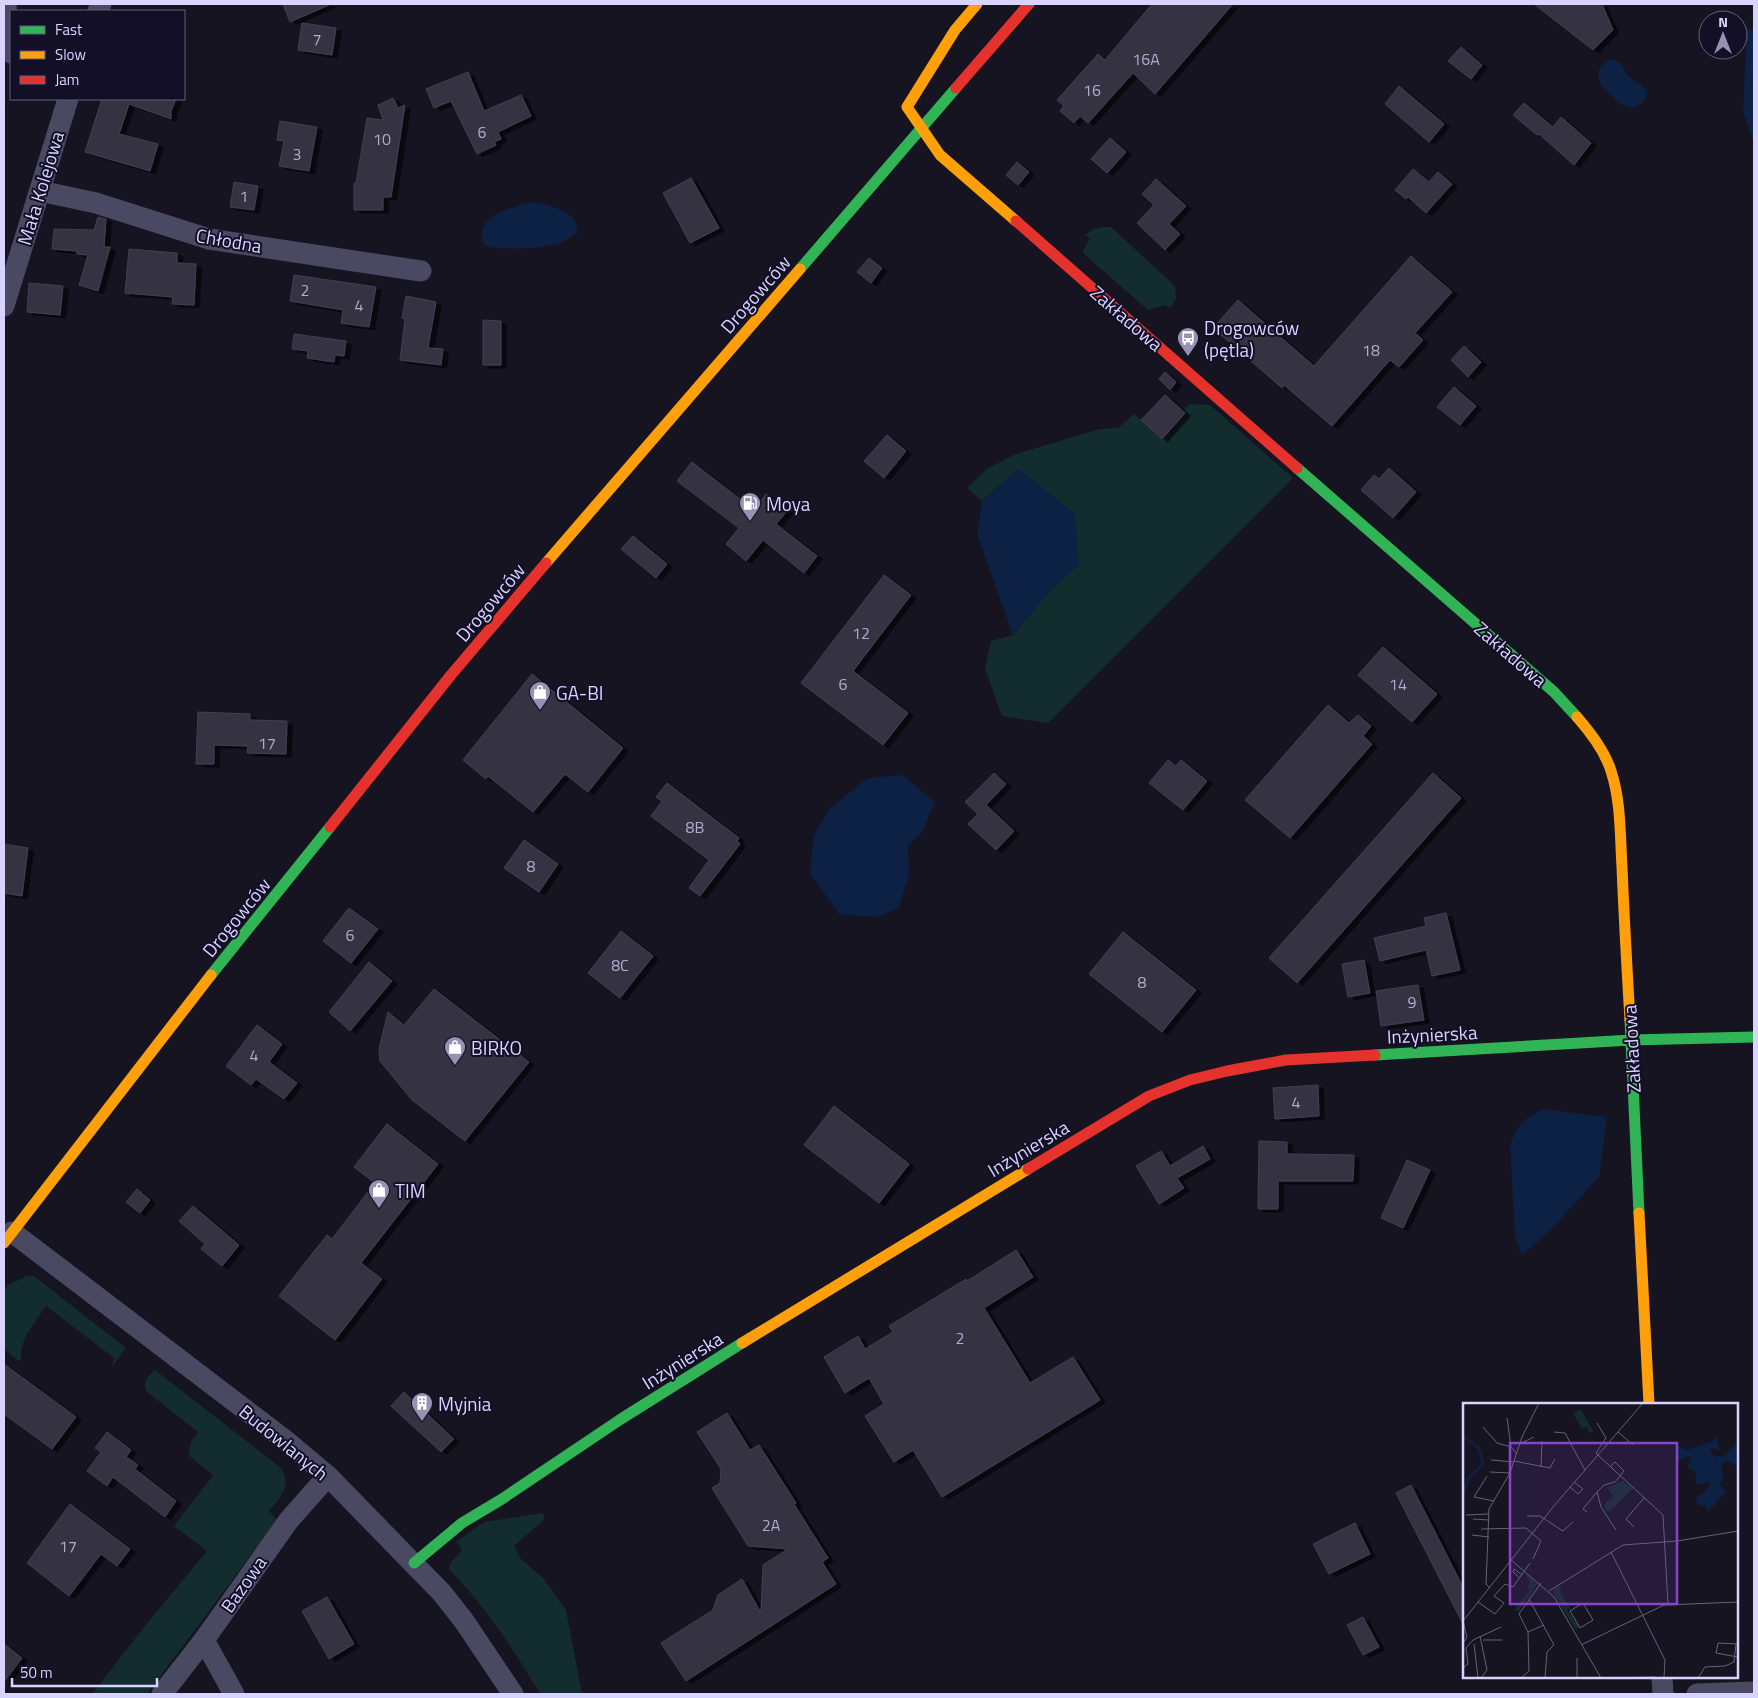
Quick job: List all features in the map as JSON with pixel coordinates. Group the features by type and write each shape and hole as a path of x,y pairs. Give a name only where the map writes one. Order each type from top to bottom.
{"street":[{"path":"6,4 5,40 7,51"},
{"name":"Zakładowa","path":"977,4 955,30 907,107 940,155 1554,692 1581,720 1600,746 1608,761 1615,783 1620,832 1650,1403"},
{"name":"Drogowców","path":"8,1238 167,1030 451,676 591,510 1029,4"},
{"name":"Mała Kolejowa","path":"4,306 40,192 64,101"},
{"name":"Chłodna","path":"40,192 96,203 209,239 421,271"},
{"name":"Inżynierska","path":"414,1563 462,1523 502,1499 621,1419 708,1364 1149,1096 1190,1080 1227,1070 1286,1060 1631,1040 1754,1037"},
{"name":"Budowlanych","path":"8,1238 277,1435 328,1476 442,1593 464,1621 513,1694"},
{"name":"Bazowa","path":"162,1694 204,1640 289,1520 328,1476"},
{"path":"204,1640 234,1694"},
{"path":"1662,1678 1663,1694"},
{"path":"1698,1694 1754,1692"}],"green space":[{"path":"1111,227 1175,286 1176,300 1170,308 1165,305 1148,310 1085,255 1083,251 1090,238 1085,235 1094,229"},
{"path":"1189,404 1210,405 1293,478 1048,723 1002,716 985,669 991,641 1013,635 1047,594 1079,564 1019,469 982,501 967,488 987,469 1016,454 1100,429 1118,428 1134,414 1162,440 1186,414 1183,411"},
{"path":"27,1276 34,1276 126,1348 112,1367 114,1358 46,1306 24,1341 21,1360 19,1361 4,1349 4,1290 8,1285"},
{"path":"155,1370 281,1468 284,1474 285,1486 281,1496 269,1511 277,1520 147,1694 92,1694 207,1551 174,1526 213,1475 188,1455 191,1442 198,1432 146,1391 145,1384 147,1379"},
{"path":"543,1513 544,1520 514,1546 521,1559 543,1578 566,1610 582,1694 540,1694 498,1629 449,1569 451,1562 462,1551 456,1542 484,1522"}],"water":[{"path":"1748,28 1754,31 1754,143 1743,111 1745,60 1748,60"},
{"path":"1612,59 1621,63 1628,76 1648,90 1643,102 1633,108 1618,102 1607,92 1600,81 1598,72 1605,63"},
{"path":"535,202 568,214 577,225 578,232 568,239 539,247 493,248 485,246 482,236 483,227 488,220 516,206"},
{"path":"1019,469 1075,514 1079,564 1047,594 1013,635 977,534 982,501"},
{"path":"902,775 935,802 922,832 908,845 909,875 899,907 880,917 839,914 810,873 814,835 830,808 868,778"},
{"path":"1543,1109 1607,1117 1599,1177 1553,1227 1522,1256 1515,1237 1510,1146 1518,1127 1530,1116"}],"building":[{"path":"283,4 331,4 290,22"},
{"path":"1152,4 1233,4 1155,94 1133,73 1088,123 1080,116 1074,123 1060,111 1064,106 1057,100 1098,54 1105,60"},
{"path":"1534,4 1602,4 1613,30 1593,50"},
{"path":"302,23 336,28 332,55 298,50"},
{"path":"1461,47 1482,65 1471,79 1448,61"},
{"path":"468,72 484,111 521,95 531,116 498,132 501,139 494,142 496,145 477,154 451,101 434,108 426,89"},
{"path":"1399,86 1444,124 1429,142 1385,104"},
{"path":"393,98 398,108 405,105 391,197 383,197 383,210 354,210 354,183 356,183 367,118 383,120 378,105"},
{"path":"102,100 176,100 171,111 171,119 129,104 119,134 158,144 150,171 85,152"},
{"path":"1524,103 1553,127 1561,117 1591,143 1574,165 1539,134 1537,135 1513,115"},
{"path":"280,121 317,127 309,171 279,166 284,141 277,140"},
{"path":"1110,138 1126,152 1107,173 1091,159"},
{"path":"1017,162 1029,172 1018,185 1006,175"},
{"path":"1413,169 1429,182 1438,172 1452,184 1426,213 1408,197 1406,199 1395,190"},
{"path":"691,178 719,228 690,243 663,193"},
{"path":"1156,179 1186,206 1169,224 1180,234 1165,250 1137,223 1154,205 1142,194"},
{"path":"234,182 258,186 254,210 230,207"},
{"path":"98,217 106,219 104,247 110,247 98,291 79,285 88,255 77,254 77,251 52,249 54,229 94,230"},
{"path":"129,249 177,253 177,263 196,264 194,305 172,304 173,297 125,293"},
{"path":"1411,256 1452,292 1415,333 1423,340 1399,367 1390,360 1332,426 1284,385 1282,388 1213,328 1238,300 1314,366"},
{"path":"869,258 882,268 871,283 857,272"},
{"path":"294,275 376,287 369,327 341,323 343,310 290,301"},
{"path":"29,283 63,286 60,315 27,312"},
{"path":"406,296 436,302 428,348 443,349 441,365 400,360 405,319 402,318"},
{"path":"483,320 501,321 501,365 483,365"},
{"path":"294,334 346,341 344,356 335,355 334,362 307,358 308,351 292,349"},
{"path":"1464,346 1481,362 1468,377 1451,360"},
{"path":"1165,372 1176,382 1170,390 1159,379"},
{"path":"1454,387 1476,406 1460,425 1437,407"},
{"path":"1165,395 1185,413 1162,439 1141,420"},
{"path":"887,435 906,451 884,478 864,461"},
{"path":"692,462 754,510 766,494 787,511 776,524 817,556 804,573 763,540 746,561 726,544 739,528 677,481"},
{"path":"1389,468 1416,492 1393,518 1361,490 1374,475 1379,479"},
{"path":"633,536 667,564 656,578 621,549"},
{"path":"884,575 911,595 853,671 908,713 883,745 801,683"},
{"path":"1383,647 1437,694 1412,722 1358,675"},
{"name":"GA-BI","path":"532,674 623,748 588,792 565,774 533,812 488,776 486,779 463,760"},
{"path":"1328,705 1349,723 1358,715 1371,726 1363,736 1372,744 1290,838 1245,800"},
{"path":"198,712 250,714 250,720 287,721 286,754 247,753 248,746 214,745 214,764 196,764"},
{"path":"1168,760 1176,766 1181,760 1207,781 1183,810 1149,783"},
{"path":"994,773 1006,784 986,805 1014,831 996,850 968,824 978,814 965,802"},
{"path":"1433,773 1461,798 1297,983 1269,958"},
{"path":"667,783 739,838 737,841 740,844 700,896 689,888 709,860 651,816 662,801 656,797"},
{"path":"524,840 558,864 539,892 504,868"},
{"path":"4,844 28,848 22,896 4,893"},
{"path":"349,908 378,929 351,963 323,941"},
{"path":"1446,913 1460,970 1432,976 1426,950 1380,961 1374,938 1426,926 1424,918"},
{"path":"621,931 653,956 620,998 588,973"},
{"path":"1123,932 1196,990 1162,1032 1089,974"},
{"path":"1364,960 1370,993 1348,997 1342,964"},
{"path":"369,962 392,981 350,1031 329,1012"},
{"path":"1418,985 1424,1020 1381,1026 1376,991"},
{"name":"BIRKO","path":"434,989 529,1062 465,1141 412,1100 380,1061 379,1049 388,1012 404,1025"},
{"path":"257,1025 282,1044 269,1062 297,1083 284,1099 256,1079 251,1085 226,1066"},
{"path":"1318,1085 1319,1116 1275,1119 1273,1088"},
{"path":"834,1106 909,1164 879,1203 804,1145"},
{"name":"TIM","path":"387,1124 438,1164 361,1263 382,1279 335,1340 279,1296 327,1235 332,1239 375,1183 354,1167"},
{"path":"1259,1141 1287,1142 1287,1154 1354,1155 1353,1181 1278,1181 1278,1209 1258,1209"},
{"path":"1203,1146 1210,1159 1177,1178 1184,1188 1159,1204 1136,1166 1161,1151 1170,1166"},
{"path":"1407,1160 1430,1170 1403,1228 1381,1218"},
{"path":"137,1189 150,1200 140,1213 126,1202"},
{"path":"193,1206 239,1245 222,1266 201,1249 205,1244 179,1221"},
{"path":"1016,1250 1033,1277 984,1308 1030,1383 1073,1357 1100,1400 942,1497 913,1450 894,1462 865,1416 884,1404 869,1378 845,1393 824,1357 858,1336 865,1349 893,1332 889,1326"},
{"path":"4,1364 76,1417 52,1449 4,1414"},
{"name":"Myjnia","path":"404,1392 454,1439 441,1452 391,1406"},
{"path":"727,1413 750,1450 759,1445 796,1503 794,1504 828,1558 822,1562 836,1584 686,1681 661,1643 713,1610 718,1595 742,1579 761,1613 763,1565 788,1549 748,1546 712,1488 720,1483 721,1469 697,1432"},
{"path":"107,1432 131,1450 126,1457 138,1465 135,1469 176,1501 165,1517 113,1477 107,1486 87,1471 101,1452 95,1448"},
{"path":"1411,1485 1463,1587 1463,1624 1396,1493"},
{"path":"70,1504 130,1549 117,1566 101,1554 69,1596 27,1563"},
{"path":"1355,1523 1370,1554 1329,1574 1313,1544"},
{"path":"327,1597 354,1644 329,1659 302,1611"},
{"path":"1363,1617 1379,1647 1363,1655 1347,1625"},
{"path":"4,1644 22,1658 4,1682"}],"traffic: fast":[{"path":"800,269 956,88"},
{"path":"1297,468 1554,692 1577,717"},
{"path":"211,975 330,827"},
{"path":"1630,1020 1639,1213"},
{"path":"1375,1055 1631,1040 1754,1037"},
{"path":"414,1563 462,1523 502,1499 621,1419 742,1343"}],"traffic: slow":[{"path":"977,4 955,30 907,107 940,155 1016,221"},
{"path":"546,563 800,269"},
{"path":"1577,717 1605,756 1617,794 1630,1020"},
{"path":"4,1243 211,975"},
{"path":"742,1343 1028,1169"},
{"path":"1639,1213 1649,1403"}],"traffic: jam":[{"path":"956,88 1029,4"},
{"path":"1016,221 1297,468"},
{"path":"330,827 451,675 546,563"},
{"path":"1028,1169 1149,1096 1190,1080 1286,1060 1375,1055"}],"place":[{"name":"Drogowców (pętla)","path":"1188,357"},
{"name":"Moya","path":"750,522"},
{"name":"GA-BI","path":"540,711"},
{"name":"BIRKO","path":"455,1066"},
{"name":"TIM","path":"379,1209"},
{"name":"Myjnia","path":"422,1422"}]}
